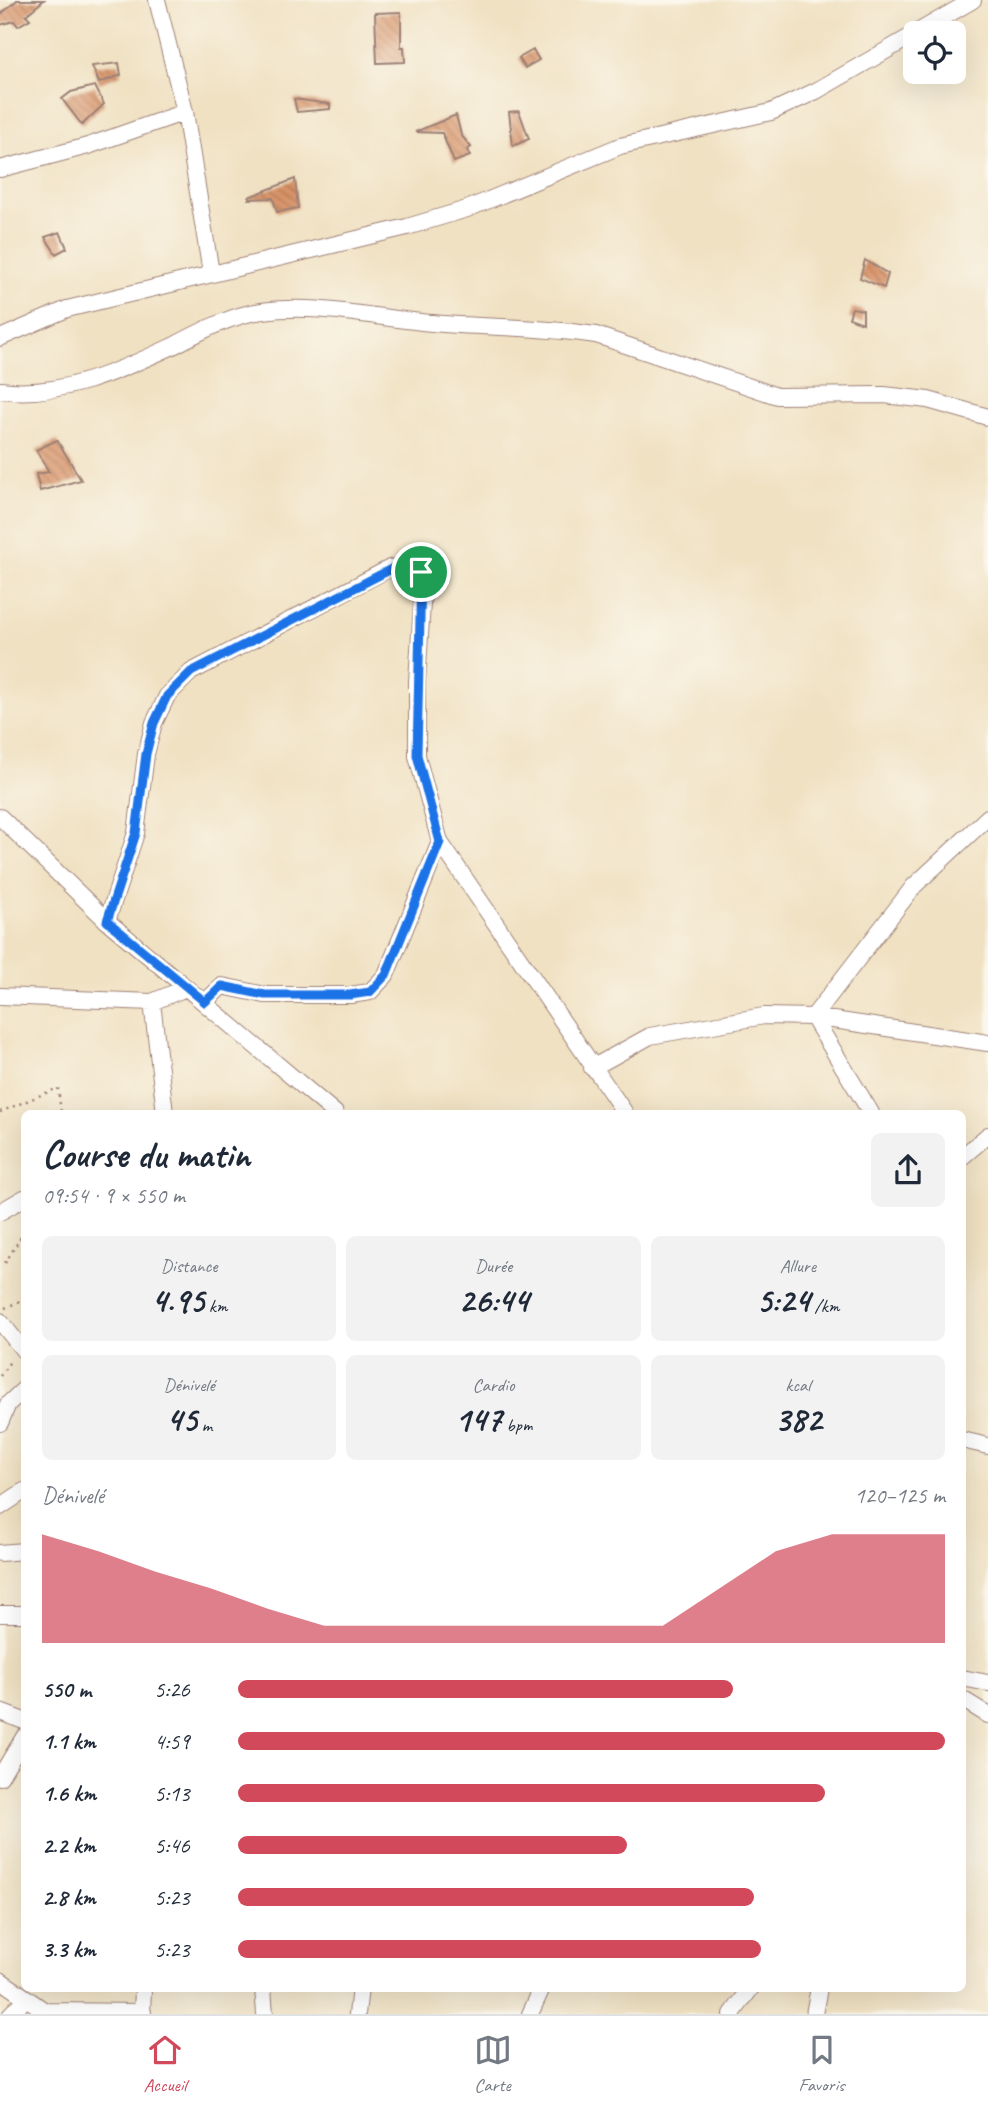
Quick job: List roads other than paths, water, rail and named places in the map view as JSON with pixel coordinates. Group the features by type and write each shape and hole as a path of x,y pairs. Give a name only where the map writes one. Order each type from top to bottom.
{"street":[{"path":"157,0 184,112 211,273"},
{"path":"937,21 974,0"},
{"path":"0,338 67,309 407,227 500,197 562,168 621,146 771,112 816,91 903,41"},
{"path":"0,169 88,146 184,112"},
{"path":"0,390 15,392 75,387 204,329 260,311 305,309 432,323 584,333 777,396 895,396 928,400 988,417"},
{"path":"107,921 136,833 146,754 154,723 167,696 191,672 401,564 411,565 421,572 417,755 440,842 623,1110"},
{"path":"0,817 107,921 331,1110"},
{"path":"813,1017 914,886 988,817"},
{"path":"205,1002 222,986 265,995 350,995 370,992 386,975 440,842"},
{"path":"0,996 152,1002 186,988"},
{"path":"152,1002 165,1110"},
{"path":"592,1068 650,1036 764,1016 813,1017 988,1043"},
{"path":"813,1017 869,1110"},
{"path":"966,1154 988,1135"},
{"path":"0,1212 21,1200"},
{"path":"0,1321 21,1347"},
{"path":"0,1423 8,1404 21,1392"},
{"path":"966,1441 988,1446"},
{"path":"0,1507 21,1493"},
{"path":"0,1553 21,1550"},
{"path":"0,1614 21,1614"},
{"path":"966,1679 988,1683"},
{"path":"966,1701 988,1715"},
{"path":"0,1712 21,1720"},
{"path":"0,1777 21,1743"},
{"path":"0,1980 45,2011 143,2013 144,1992"},
{"path":"263,1992 265,2014"},
{"path":"357,2014 360,1992"},
{"path":"530,2014 540,1992"},
{"path":"732,2014 748,1992"},
{"path":"814,2014 818,1992"},
{"path":"11,2014 26,1998"}]}
